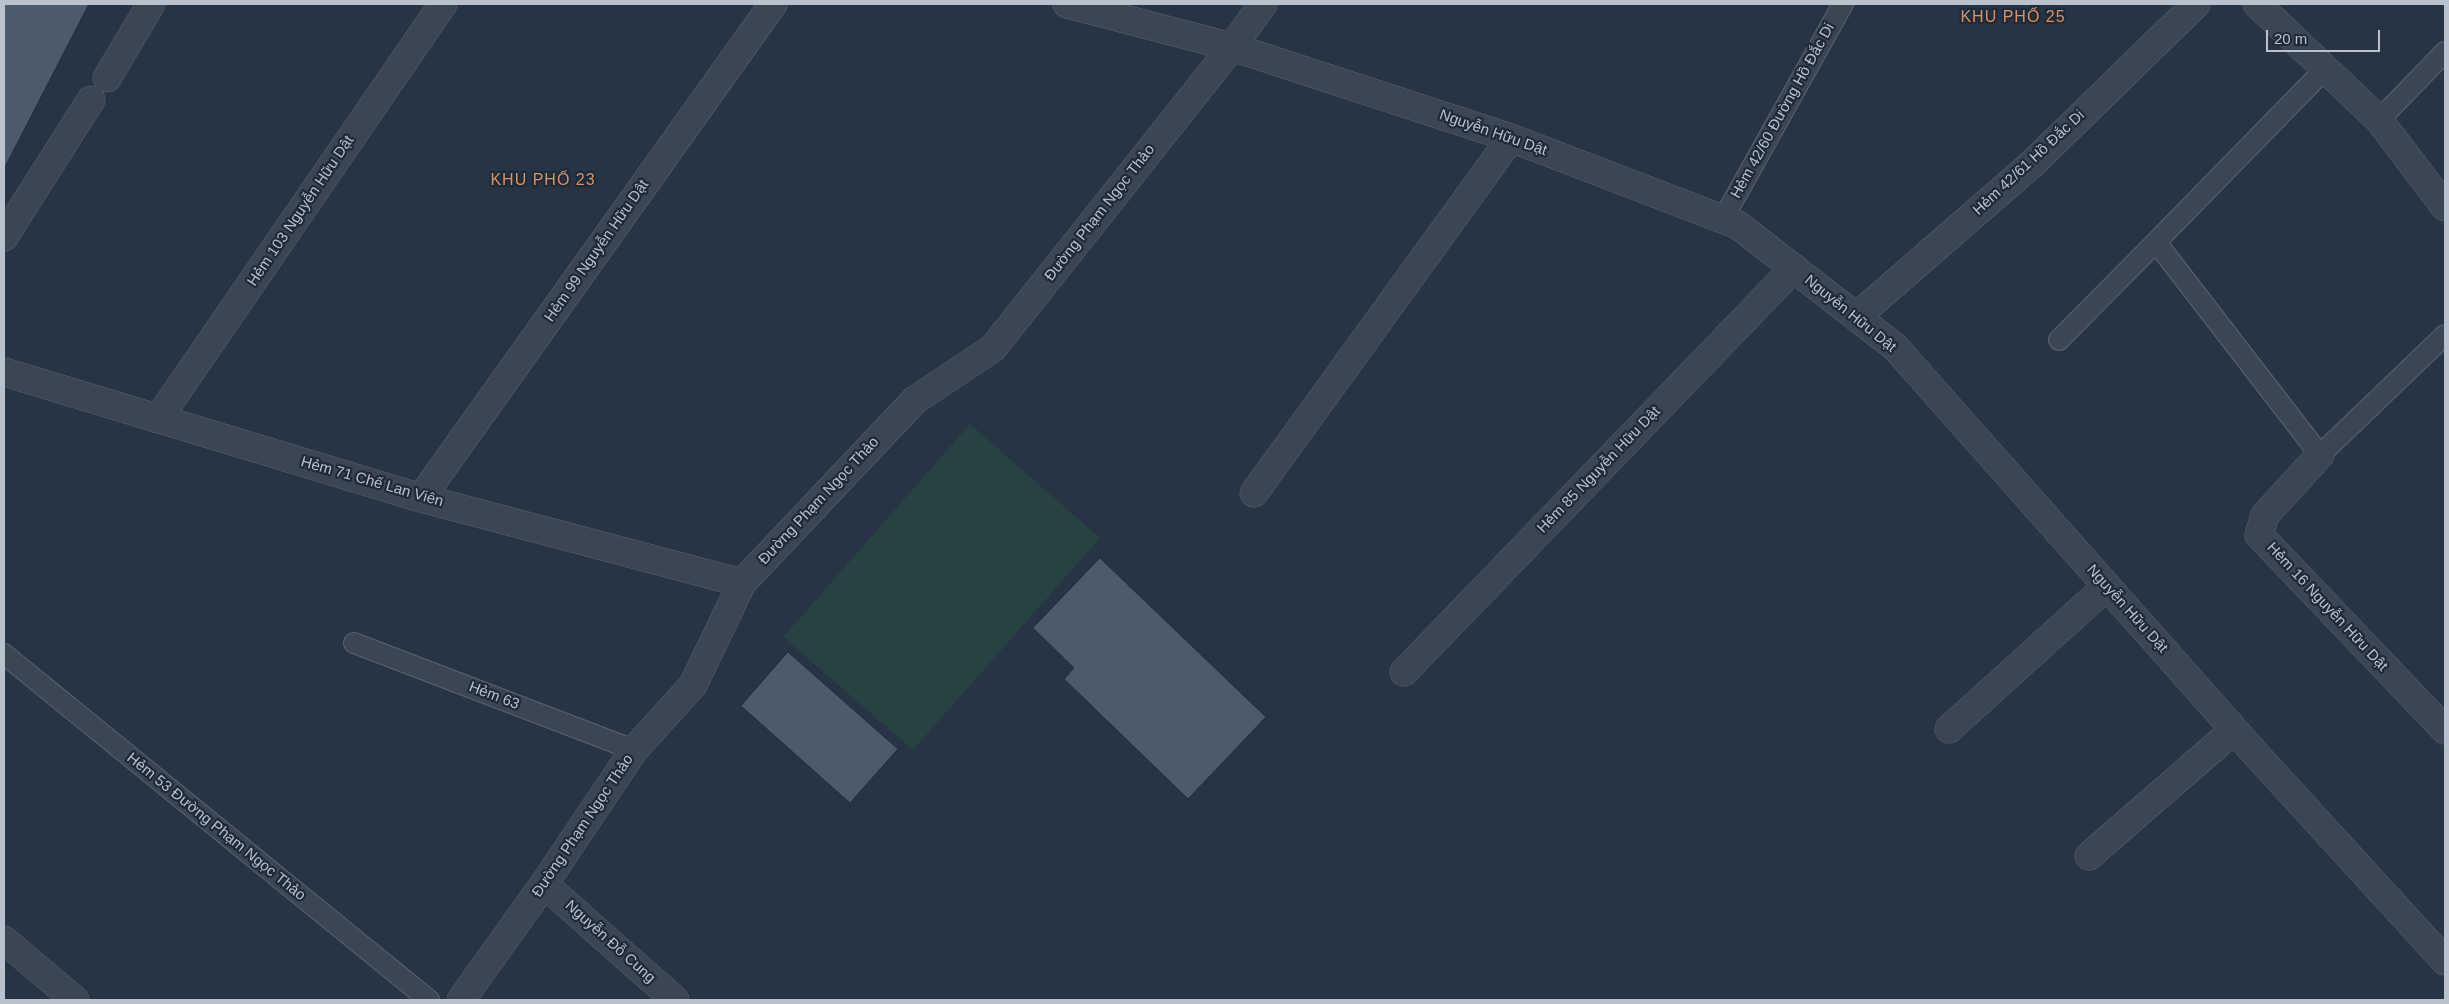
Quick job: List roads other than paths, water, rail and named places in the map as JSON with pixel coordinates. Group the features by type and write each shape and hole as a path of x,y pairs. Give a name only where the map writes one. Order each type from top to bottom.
{"street":[{"path":"107,78 151,4"},
{"name":"Hẻm 103 Nguyễn Hữu Dật","path":"158,419 443,4"},
{"name":"Hẻm 99 Nguyễn Hữu Dật","path":"421,498 773,4"},
{"name":"Nguyễn Hữu Dật","path":"1067,4 1232,47 1511,138 1738,225 1895,348 2234,730 2445,961"},
{"name":"Đường Phạm Ngọc Thảo","path":"462,1000 544,884 634,750 693,685 742,583 915,400 994,348 1232,47 1263,4"},
{"name":"Hẻm 42/61 Hồ Đắc Di","path":"1856,317 2033,163 2196,4"},
{"path":"2256,4 2379,120 2445,207"},
{"path":"4,237 91,100"},
{"path":"1254,493 1511,138"},
{"name":"Hẻm 85 Nguyễn Hữu Dật","path":"1404,672 1794,268"},
{"name":"Hẻm 71 Chế Lan Viên","path":"4,372 421,498 742,583"},
{"name":"Hẻm 16 Nguyễn Hữu Dật","path":"2320,454 2265,515 2259,535 2445,730"},
{"path":"1949,729 2107,586"},
{"path":"2089,856 2234,730"},
{"name":"Nguyễn Đỗ Cung","path":"544,884 675,1000"},
{"path":"4,940 75,1000"}],"lane":[{"name":"Hẻm 42/60 Đường Hồ Đắc Di","path":"1723,218 1844,4"},
{"path":"2379,120 2445,52"},
{"path":"2059,340 2326,68"},
{"path":"2156,242 2320,454 2445,335"},
{"name":"Hẻm 63","path":"354,643 634,750"},
{"name":"Hẻm 53 Đường Phạm Ngọc Thảo","path":"4,654 429,1000"}],"district":[{"name":"KHU PHỐ 25","path":"2013,18"},
{"name":"KHU PHỐ 23","path":"543,181"}]}
